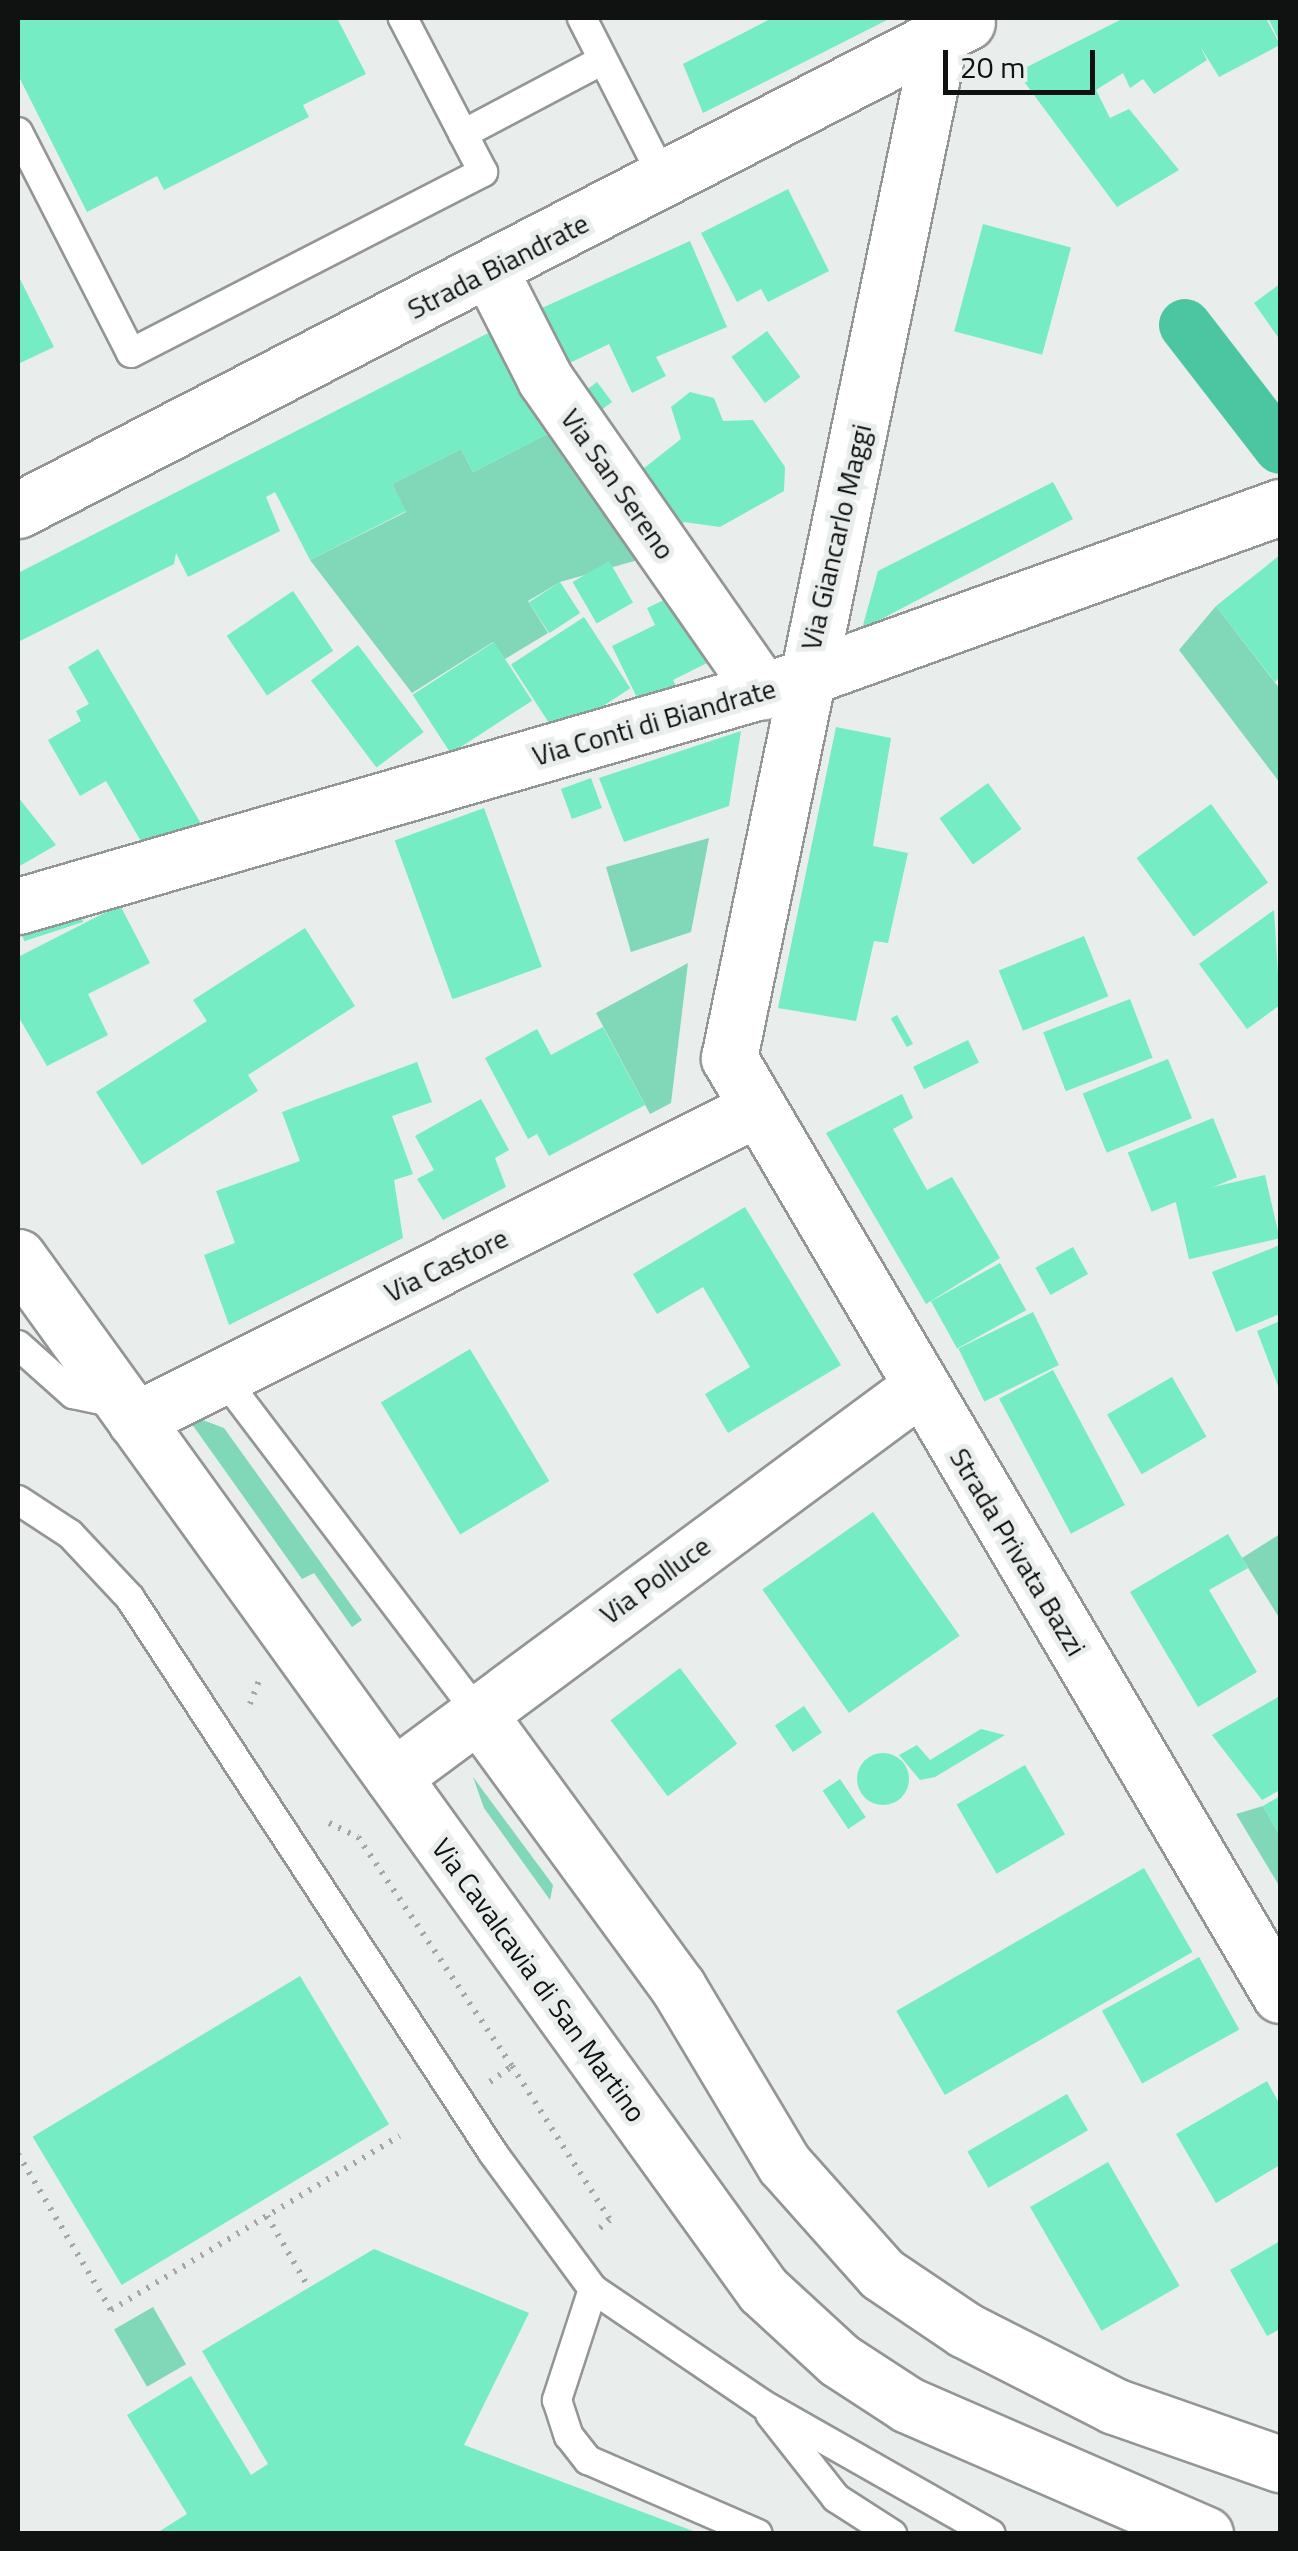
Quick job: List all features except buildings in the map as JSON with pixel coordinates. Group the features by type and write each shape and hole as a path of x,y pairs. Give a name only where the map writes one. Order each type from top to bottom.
{"street":[{"name":"Strada Biandrate","path":"18,510 665,181 954,23"},
{"name":"Via Giancarlo Maggi","path":"756,1109 729,1058 784,684 954,23"},
{"name":"Via San Sereno","path":"490,269 545,379 784,684"},
{"name":"Via Conti di Biandrate","path":"18,906 784,684 1280,506"},
{"name":"Via Castore","path":"129,1412 222,1376 756,1109"},
{"name":"Strada Privata Bazzi","path":"756,1109 1280,1994"},
{"name":"Via Cavalcavia di San Martino","path":"18,1257 763,2290 839,2360 908,2405 1206,2534"},
{"name":"Via Polluce","path":"393,1777 476,1711 920,1387"},
{"path":"476,1711 678,1987 784,2164 882,2274 965,2330 1114,2406 1280,2464"}],"lane":[{"path":"18,132 131,353 483,172 404,18"},
{"path":"582,18 665,181"},
{"path":"463,134 603,60"},
{"path":"18,1345 72,1394 129,1412"},
{"path":"222,1376 476,1711"},
{"path":"18,1500 70,1534 130,1598 493,2153 593,2289 762,2404 990,2534"},
{"path":"593,2289 557,2400 569,2436 588,2460 758,2534"},
{"path":"762,2404 836,2498 892,2534"}],"path":[{"path":"257,1715 248,1700 269,1660"},
{"path":"319,1809 358,1838 512,2066 610,2220 596,2231"},
{"path":"485,2086 512,2066"},
{"path":"18,2154 111,2310 400,2136"},
{"path":"267,2216 309,2288"}],"green space":[{"path":"559,428 652,556 560,582 528,601 548,633 505,659 493,642 412,693 310,560 406,512 392,484 461,449 473,472"},
{"path":"1216,606 1280,689 1280,783 1179,650"},
{"path":"709,838 691,932 631,952 606,867"},
{"path":"688,963 671,1103 650,1114 596,1013"},
{"path":"184,1413 224,1428 362,1620 352,1627 314,1573 302,1579"},
{"path":"1280,1534 1280,1619 1242,1558"},
{"path":"473,1777 553,1885 550,1900 484,1808"},
{"path":"1263,1806 1280,1836 1280,1887 1236,1814"},
{"path":"153,2307 186,2364 147,2387 114,2330"}],"waterway":[{"path":"1185,325 1280,448"}]}
